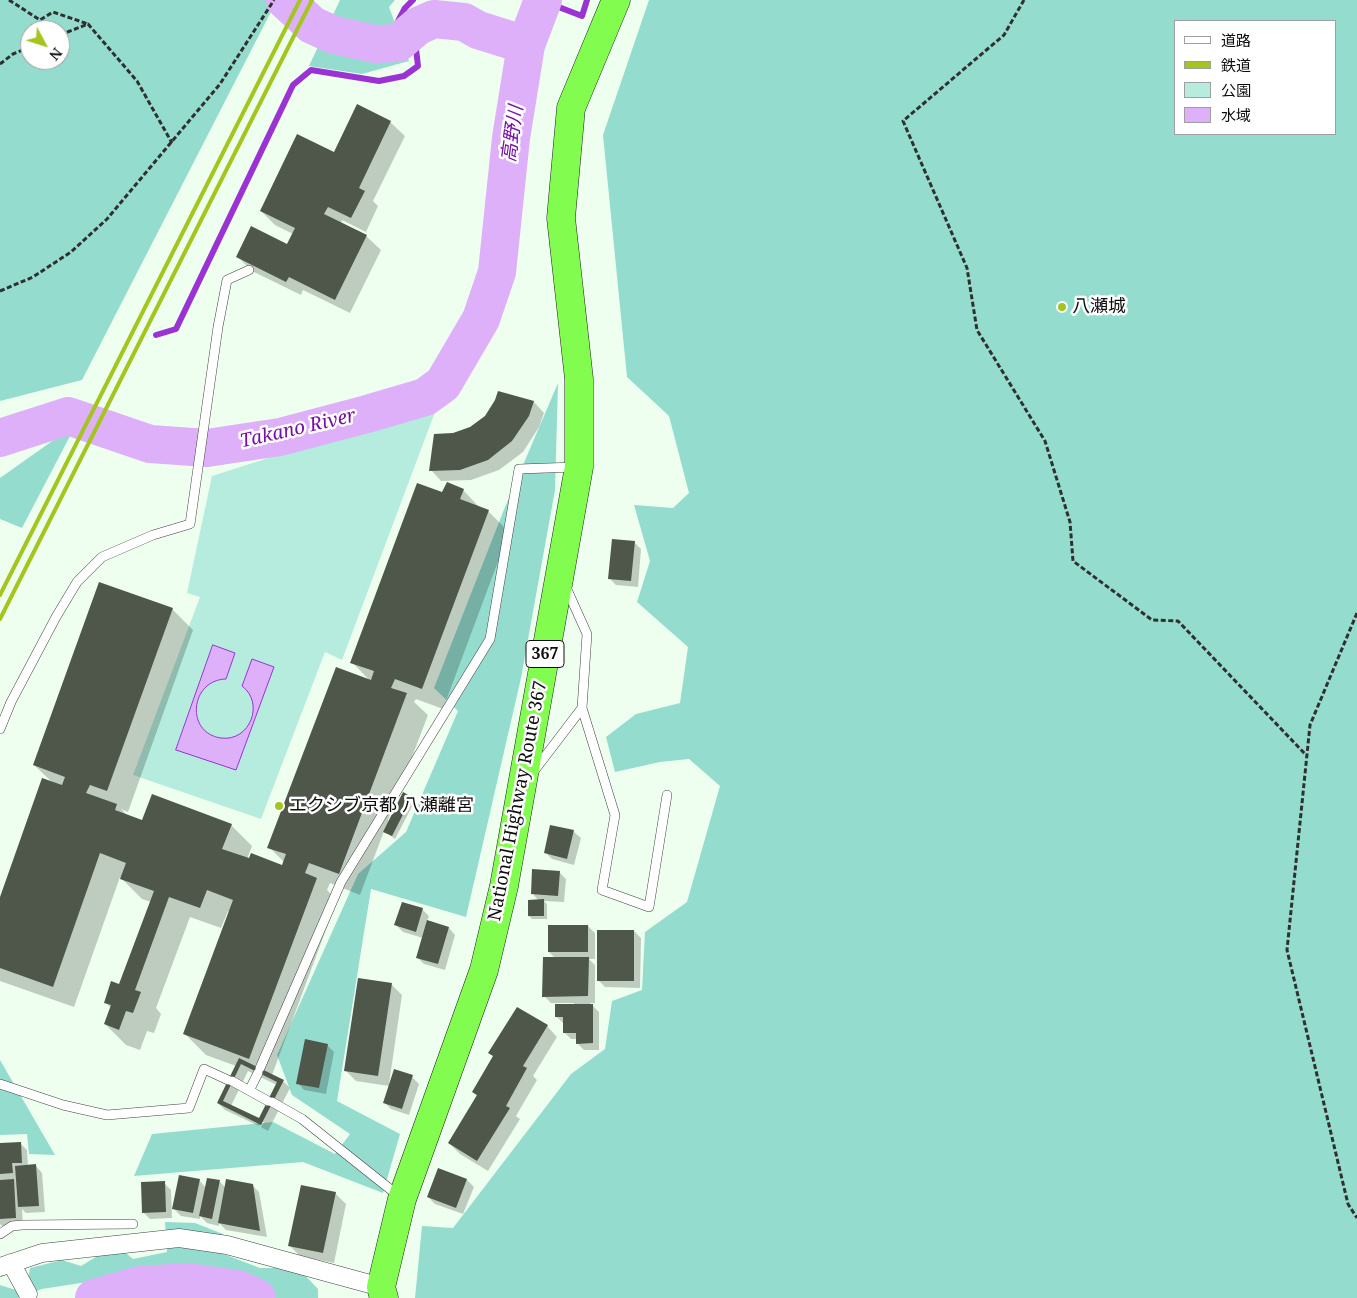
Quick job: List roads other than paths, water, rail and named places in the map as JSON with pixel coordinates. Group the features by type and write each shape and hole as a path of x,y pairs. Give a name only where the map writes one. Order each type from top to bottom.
{"highway":[{"name":"National Highway Route 367","path":"383,1292 402,1199 484,970 504,886 579,467 579,379 561,218 571,108 616,0"}],"street":[{"path":"28,1294 5,1265 42,1253 179,1238 227,1245 383,1292"}],"lane":[{"path":"0,729 11,702 56,617 77,582 102,557 153,535 190,524 218,327 227,280 249,270"},
{"path":"250,1089 340,882 490,639 519,469 579,467"},
{"path":"560,573 588,634 582,708 616,815 602,890 649,907 667,795"},
{"path":"522,786 582,708"},
{"path":"0,1084 63,1105 107,1115 189,1108 204,1069 250,1089 302,1119 402,1199"},
{"path":"0,1234 12,1226 22,1225 133,1224"}],"water":[{"path":"213,645 235,653 226,679 214,682 205,688 199,697 196,707 197,717 202,727 209,734 221,738 231,738 240,734 246,728 251,720 253,711 249,693 242,686 252,659 274,667 236,770 176,750"}],"waterway":[{"path":"285,0 312,25 334,35 375,44 398,43 418,26 434,19 464,22 478,30 526,45"},
{"path":"156,335 176,329 293,85 311,70 379,81 404,76 418,66 416,49 396,25 405,8 413,0"},
{"name":"Takano River","path":"0,438 68,416 150,444 207,448 280,437 367,414 425,397 443,384 481,319 497,272 511,138 526,45 543,0"},
{"path":"543,1 582,16 587,0"},
{"name":"Takano River","path":"94,1298 140,1285 188,1282 238,1289 257,1298"}],"railway":[{"path":"0,595 300,0"},
{"path":"0,619 312,0"}],"place":[{"name":"八瀬城","path":"1062,307"},
{"name":"エクシブ京都 八瀬離宮","path":"279,806"}],"water label":[{"name":"高野川","path":"513,134"}]}
